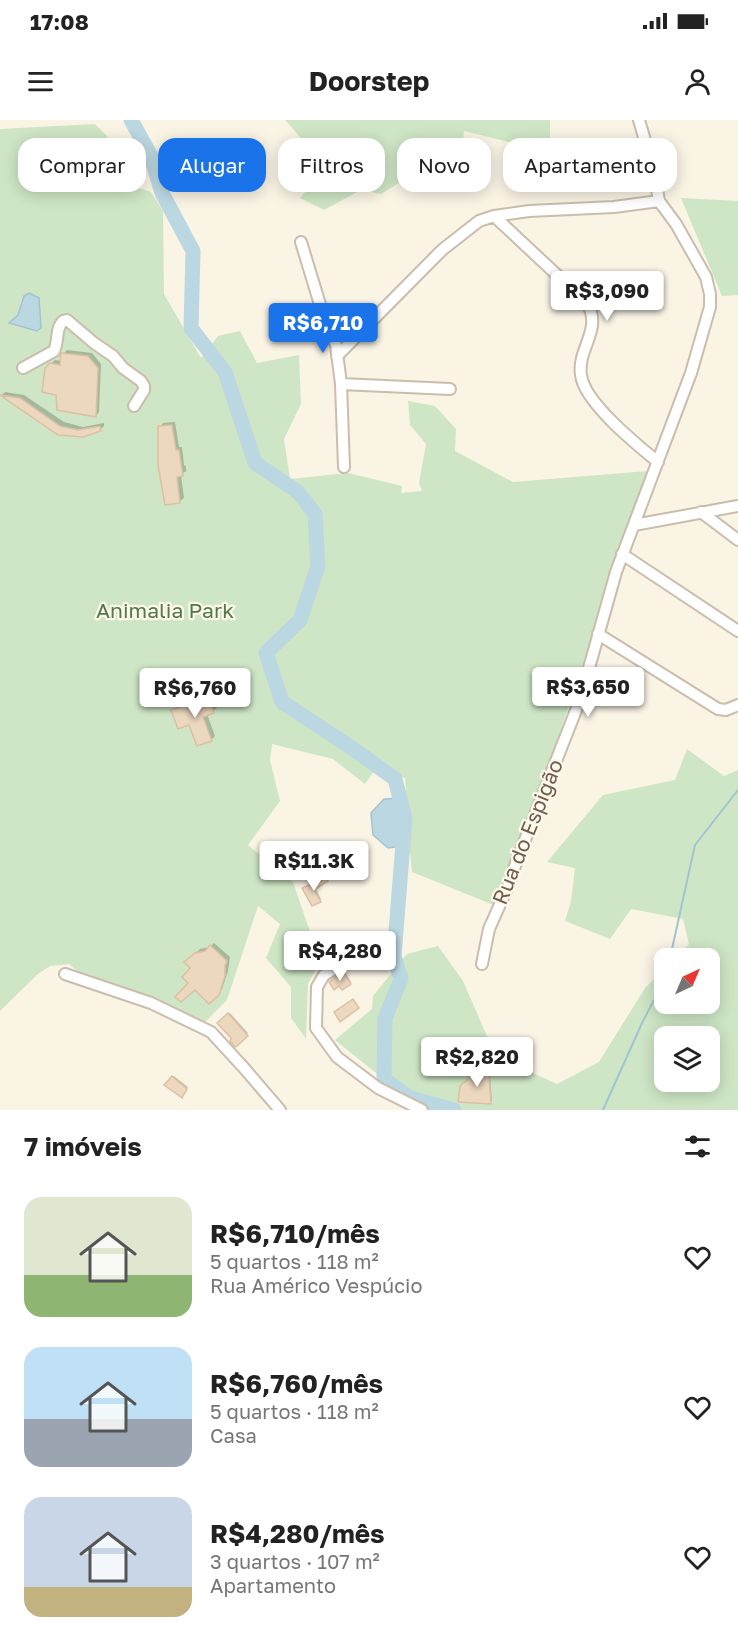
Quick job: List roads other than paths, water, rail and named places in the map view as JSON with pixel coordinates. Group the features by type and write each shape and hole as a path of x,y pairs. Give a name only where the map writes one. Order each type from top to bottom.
{"street":[{"path":"337,356 457,237 479,221 494,216 529,211 614,207 659,201 654,171 639,120"},
{"name":"Rua do Espigão","path":"482,963 489,929 509,884 580,700 622,554 691,372 710,307 706,277 676,224 659,201"},
{"path":"494,216 587,303 593,320 580,374 585,390 605,413 658,462"},
{"path":"302,242 322,311 334,339 341,384 344,466"},
{"path":"23,368 54,351 57,346 59,325 67,320 141,381 144,390 134,406"},
{"path":"341,384 450,389"},
{"path":"634,525 738,506"},
{"path":"701,512 738,540"},
{"path":"622,554 738,631"},
{"path":"598,634 718,709 726,710 738,705"},
{"path":"346,962 324,975 317,987 316,1028 337,1057 378,1088 422,1110"},
{"path":"65,974 151,1003 211,1032 280,1110"}],"water":[{"path":"29,293 39,298 41,328 37,331 9,323 18,315 24,296"},
{"path":"400,798 405,818 403,846 388,848 373,835 371,813 384,799"}],"waterway":[{"path":"131,120 151,156 162,193 193,251 191,328 225,372 255,463 298,492 315,514 318,566 300,620 266,653 282,702 395,779 405,818 394,956 401,979 385,1018 384,1079 410,1098 454,1110"},
{"path":"672,948 695,845 738,790"},
{"path":"603,1110 654,1000"}],"park label":[{"name":"Animalia Park","path":"165,611"}]}
